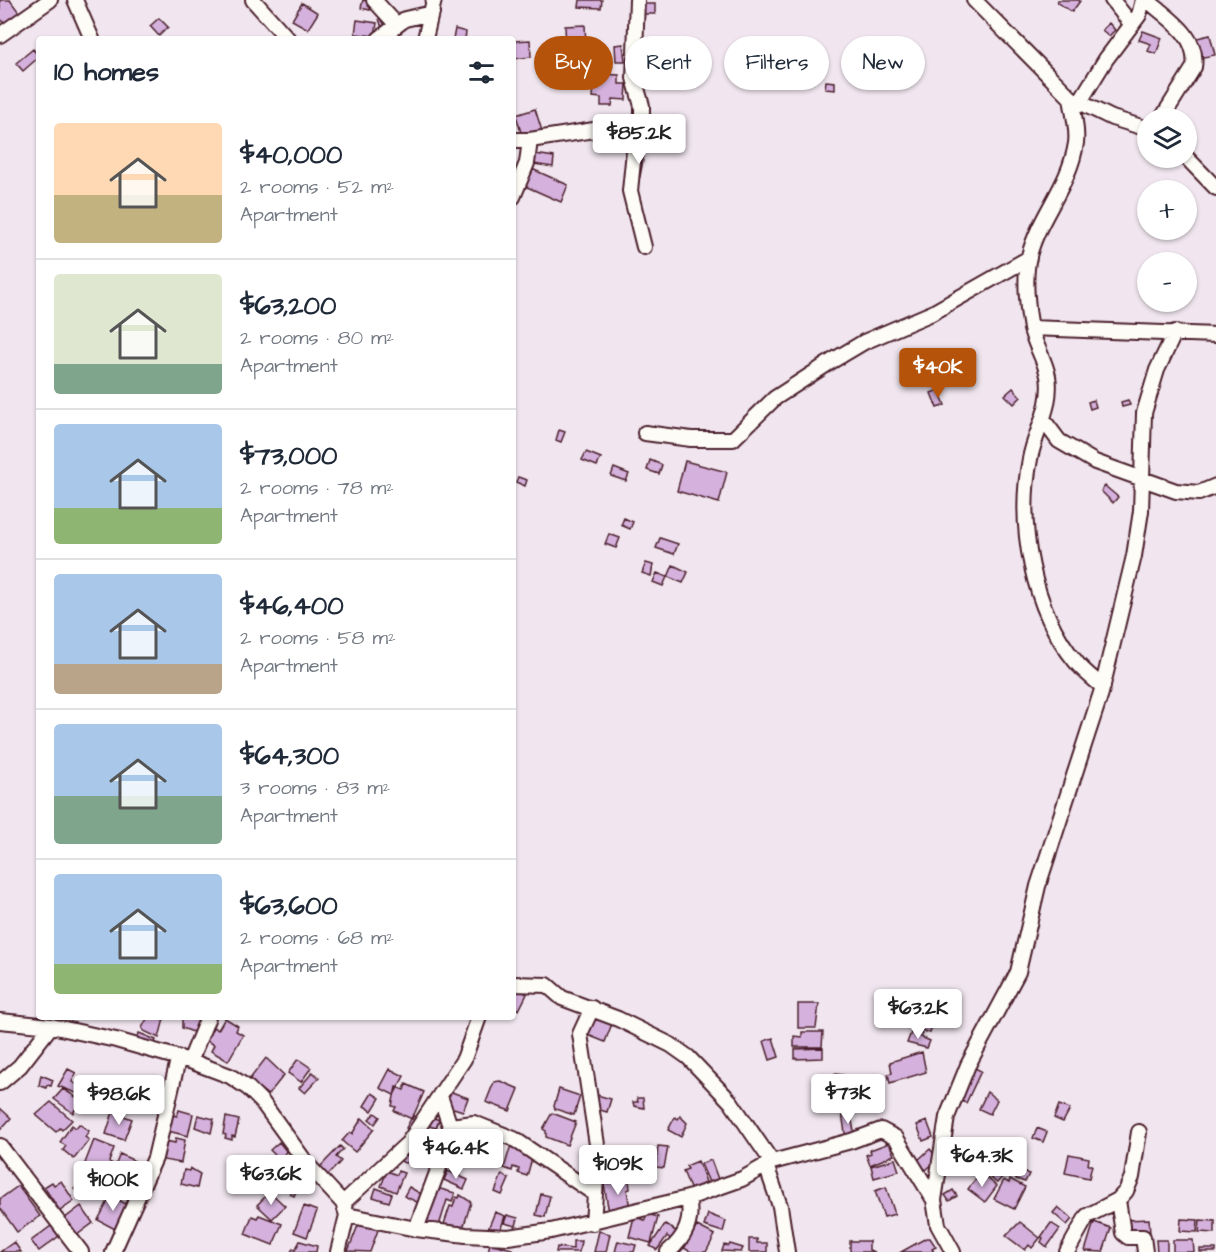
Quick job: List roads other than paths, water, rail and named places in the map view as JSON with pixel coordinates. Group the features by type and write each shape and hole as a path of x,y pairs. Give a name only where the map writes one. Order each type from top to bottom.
{"street":[{"path":"0,34 50,0"},
{"path":"75,0 91,36"},
{"path":"253,0 285,36"},
{"path":"374,0 396,24"},
{"path":"637,0 634,78 642,106 642,116 636,131 630,191 644,247"},
{"path":"974,0 1075,100 1112,118 1137,126"},
{"path":"1112,0 1132,25"},
{"path":"1103,687 1076,663 1062,640 1042,598 1030,558 1026,482 1030,456 1044,421 1048,375 1031,328 1029,258 1037,234 1072,162 1076,141 1075,100 1132,25 1145,0 1186,33 1196,58 1194,67 1168,108"},
{"path":"383,36 396,24 433,7"},
{"path":"426,36 433,7"},
{"path":"516,140 594,130 636,131"},
{"path":"516,190 527,163 530,140"},
{"path":"1197,167 1213,181"},
{"path":"645,433 691,440 733,439 775,398 840,356 864,342 932,313 1029,258"},
{"path":"1031,328 1216,335"},
{"path":"953,1252 938,1225 934,1200 947,1116 968,1065 1018,972 1038,886 1103,687 1134,556 1144,478 1142,441 1146,404 1157,370 1175,332"},
{"path":"1044,421 1059,441 1077,453 1176,491 1199,492 1216,486"},
{"path":"516,984 547,985 562,998 592,1008 661,1040 688,1057 731,1102 769,1164 780,1206 787,1252"},
{"path":"592,1008 580,1034 598,1151 593,1223"},
{"path":"113,1252 155,1158 184,1060 206,1020"},
{"path":"338,1252 345,1209 408,1143 464,1059 478,1020"},
{"path":"0,1021 51,1026 96,1035 184,1060 230,1076 248,1088 345,1209 416,1229 508,1237 593,1223 688,1198 741,1179 769,1164 884,1130 896,1138 934,1200"},
{"path":"0,1083 20,1066 51,1026"},
{"path":"416,1229 448,1143 450,1126 440,1096"},
{"path":"450,1126 474,1123 514,1139 595,1194"},
{"path":"1067,1252 1086,1216 1118,1200 1132,1177 1139,1132"},
{"path":"0,1146 81,1252"},
{"path":"668,1252 680,1242 690,1220 688,1198"},
{"path":"1118,1200 1123,1233 1128,1237 1143,1237 1145,1252"}]}
